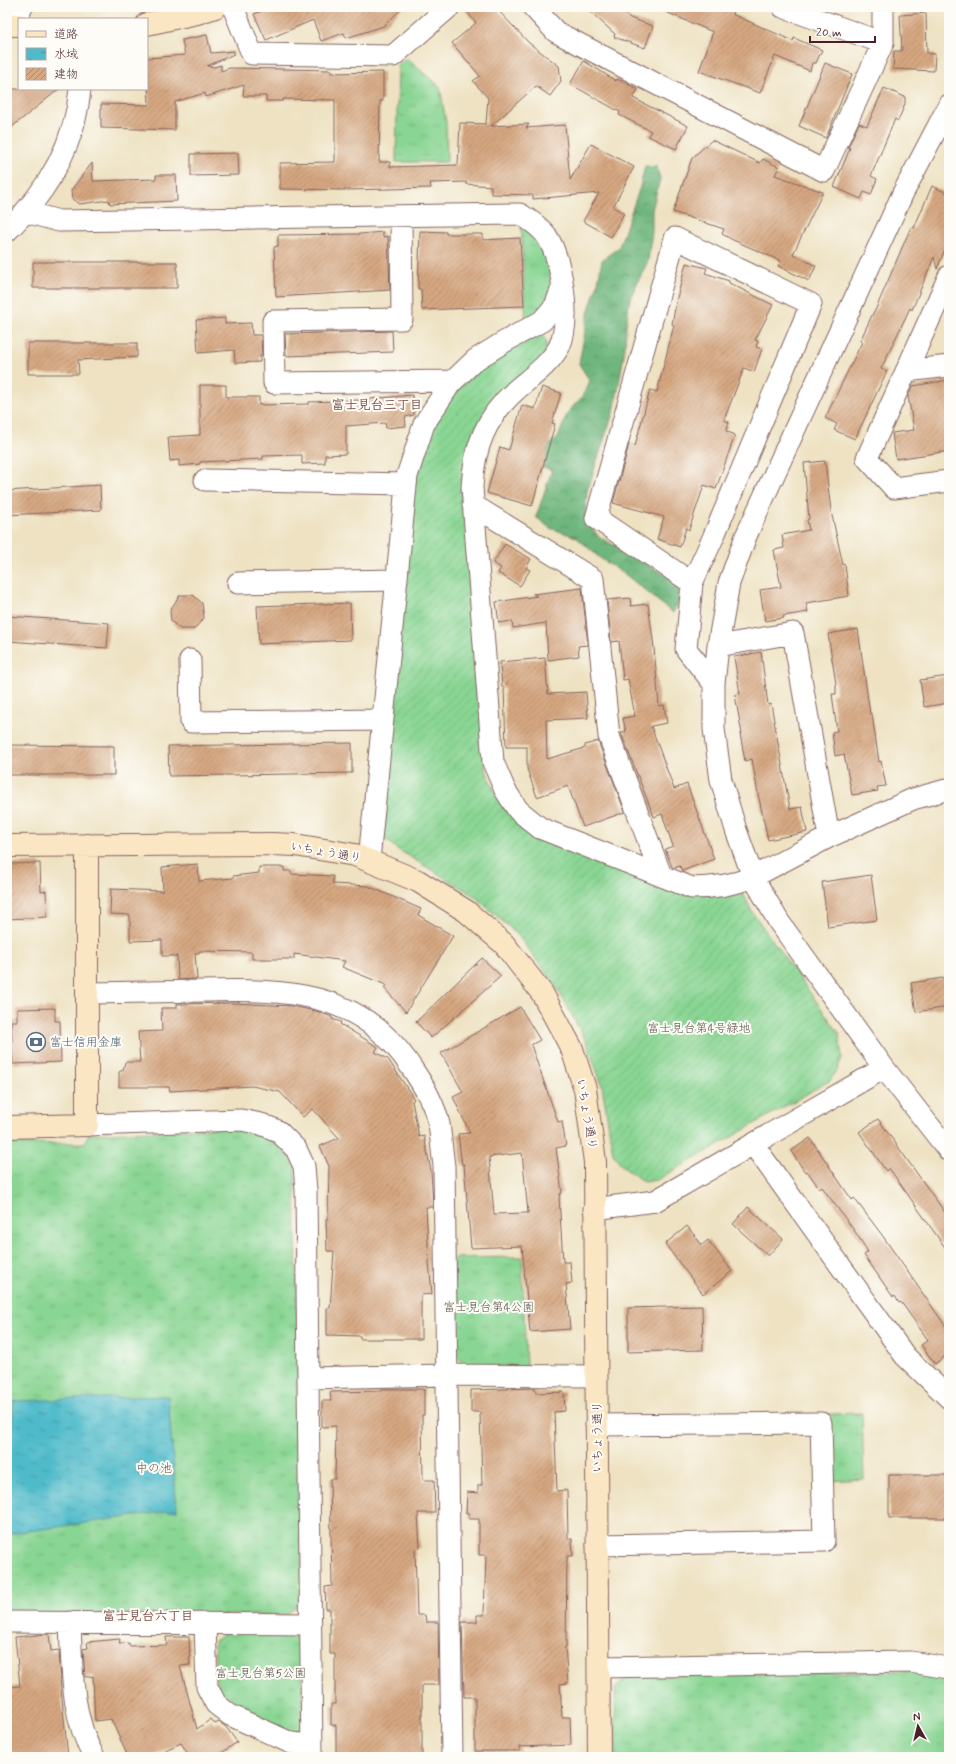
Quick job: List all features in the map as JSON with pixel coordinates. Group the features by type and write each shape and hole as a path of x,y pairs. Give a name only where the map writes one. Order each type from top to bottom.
{"street":[{"path":"148,24 197,13 215,7"},
{"path":"233,7 252,54 393,56 449,7"},
{"path":"533,7 556,32 824,171 883,43 883,7"},
{"path":"783,7 883,43"},
{"path":"7,231 26,212 51,179 64,154 74,127 80,90"},
{"path":"949,105 903,193 746,536 729,583 718,646 714,684 714,729 721,780 736,830 753,877 779,922 884,1068 949,1151"},
{"path":"26,212 59,221 520,214 535,223 546,235 553,247 561,273 566,316 559,346 542,368 515,391 500,407 486,426 478,445 473,466 473,505 492,762 505,790 518,810 540,828 692,888 704,888 728,885 753,877 829,837 913,799 949,790"},
{"path":"401,216 402,318 273,321 274,383 453,381"},
{"path":"692,583 596,518 675,238 811,304 713,538 692,583 686,649 714,684"},
{"path":"949,276 867,458 894,488 949,481"},
{"path":"369,860 407,476 424,424 453,381 475,360 542,321 555,306 562,288"},
{"path":"906,371 949,366"},
{"path":"205,480 406,484"},
{"path":"473,505 593,579 609,736 661,876"},
{"path":"238,584 397,580"},
{"path":"718,646 793,634 829,837"},
{"path":"190,660 191,722 383,720"},
{"name":"いちょう通り","path":"7,846 280,844 323,849 369,860 418,881 466,911 504,944 542,993 572,1049 585,1089 594,1162 599,1757"},
{"path":"87,846 87,1125"},
{"path":"88,993 260,990 302,994 340,1006 368,1022 392,1041 402,1052 426,1088 438,1123 444,1166 452,1757"},
{"path":"594,1209 655,1201 884,1068"},
{"path":"7,1127 241,1120 261,1124 278,1131 296,1149 304,1166 306,1190 312,1751 230,1715 216,1704 207,1688 205,1623"},
{"path":"753,1144 905,1356 949,1398"},
{"path":"308,1378 447,1375 596,1376"},
{"path":"596,1425 821,1423 824,1541 598,1545"},
{"path":"7,1622 310,1624"},
{"path":"70,1622 72,1678 78,1719 85,1742 94,1757"},
{"path":"599,1667 910,1662 949,1668"}],"green space":[{"path":"406,58 440,87 446,123 447,162 396,162 398,66"},
{"path":"645,166 657,167 660,179 652,210 652,232 648,261 630,298 626,325 625,348 615,407 587,491 585,519 598,536 674,580 681,598 673,613 626,575 600,558 576,537 550,528 536,517 552,470 532,463 540,452 558,438 568,412 582,397 590,381 579,364 589,310 598,283 602,260 619,247 640,187"},
{"path":"521,225 532,232 544,249 553,284 545,304 526,321"},
{"name":"富士見台第4号緑地","path":"541,333 545,338 546,343 544,354 476,427 485,767 494,790 503,806 509,813 524,827 535,834 742,891 752,912 839,1033 842,1057 837,1071 829,1081 657,1180 644,1182 623,1167 613,1153 602,1085 585,1039 556,986 517,934 473,895 397,849 382,836 414,478 423,446 449,398 482,366 520,343"},
{"name":"中の池","path":"233,1127 276,1139 295,1165 302,1599 287,1615 7,1614 7,1144 85,1143 88,1134"},
{"name":"富士見台第4公園","path":"522,1257 526,1366 468,1368 456,1355 454,1258"},
{"path":"862,1413 864,1479 830,1481 828,1414"},
{"name":"富士見台第5公園","path":"289,1631 302,1645 303,1727 292,1733 228,1704 217,1690 214,1641 227,1632"},
{"path":"908,1671 949,1678 949,1757 616,1757 615,1689 627,1676"}],"water":[{"path":"168,1396 177,1510 7,1534 7,1487 14,1401"}],"building":[{"path":"271,7 403,7 384,26 346,38 344,33 321,41 313,20 266,40 254,14"},
{"path":"463,7 495,7 529,43 559,66 561,81 550,96 536,86 491,126 529,124 526,128 565,125 570,180 591,144 634,167 613,207 624,213 611,237 583,221 599,193 533,199 533,195 491,194 491,186 466,184 466,182 430,183 431,188 347,190 280,189 280,163 335,162 335,100 283,99 283,101 266,101 266,96 243,96 244,85 206,97 205,93 175,102 175,130 101,128 101,104 149,105 148,58 185,55 182,40 207,35 211,53 234,51 234,54 207,66 214,67 221,65 221,71 230,68 331,70 331,73 383,72 383,101 380,101 379,162 390,162 390,167 458,165 460,123 486,124 488,98 473,81 480,76 452,43 476,23"},
{"path":"585,7 618,7 630,18 653,26 645,48 614,37 615,34"},
{"path":"654,7 721,7 733,11 732,14 793,41 794,38 822,50 816,63 812,63 810,71 775,56 760,93 699,71 713,32"},
{"path":"926,13 927,53 935,54 934,71 893,69 894,51 902,51 900,15"},
{"path":"584,61 616,81 617,79 638,89 633,98 688,126 676,149 648,136 651,131 619,115 620,112 570,84"},
{"path":"825,63 852,74 826,138 799,126"},
{"path":"884,88 905,97 905,104 898,121 895,119 871,176 877,179 871,195 864,192 861,199 834,187 850,148 848,147 859,123 867,126"},
{"path":"7,89 58,90 7,131"},
{"path":"712,140 760,163 763,159 779,167 775,175 823,192 793,254 816,266 809,281 778,266 781,261 722,234 724,229 673,212 692,158"},
{"path":"238,153 239,175 191,176 191,154"},
{"path":"92,163 93,181 156,179 156,175 176,175 177,201 110,204 109,200 80,204 72,199 71,190"},
{"path":"932,186 949,194 949,240 937,269 934,257 912,310 910,308 881,369 887,371 855,439 834,430 837,424 825,418 862,342 860,341 875,311 911,227 914,228"},
{"path":"420,231 446,232 446,234 483,234 483,240 520,238 524,306 422,310 421,289 418,289"},
{"path":"383,232 383,237 388,236 390,290 276,297 274,247 278,246 278,235 360,234"},
{"path":"33,262 177,262 177,288 33,288"},
{"path":"686,263 707,268 705,273 729,281 729,283 773,305 755,340 758,341 756,347 762,349 754,372 744,368 724,420 729,422 726,431 735,435 716,489 704,485 689,530 686,528 680,547 657,539 664,517 613,503 629,444 635,446 650,390 657,392 674,325 672,324 677,298"},
{"path":"225,318 225,324 251,323 252,335 261,335 262,356 260,356 260,362 235,363 234,350 198,353 196,320"},
{"path":"392,331 393,352 286,356 285,334"},
{"path":"28,343 137,343 137,357 78,360 79,374 28,374"},
{"path":"949,380 949,451 896,459 892,433 914,430 908,396 913,386"},
{"path":"200,385 226,385 226,397 259,397 259,405 309,404 309,402 359,400 412,395 414,415 405,417 406,426 386,428 385,423 346,426 346,454 325,455 325,463 302,464 302,455 263,456 263,459 200,462 200,464 179,466 179,460 170,461 168,437 200,435"},
{"path":"542,387 561,393 552,423 555,424 532,506 487,493 500,447 509,450 522,405 535,409"},
{"path":"825,461 831,511 843,565 845,565 849,596 806,603 808,612 783,616 784,618 765,621 760,590 781,587 774,550 784,548 782,535 809,530 807,520 809,519 804,463"},
{"path":"100,485 101,510 7,515 7,491"},
{"path":"505,544 531,559 526,568 530,570 520,586 498,573 501,568 493,563"},
{"path":"582,588 588,645 578,646 579,656 548,660 546,623 513,628 512,621 499,623 496,602 537,596 533,594"},
{"path":"180,595 193,595 202,603 204,618 194,629 180,629 171,621 170,610"},
{"path":"630,598 631,606 648,604 654,647 659,706 664,705 667,723 651,726 674,789 687,784 714,859 682,871 680,866 674,868 672,867 665,849 673,846 662,814 654,817 621,733 626,732 623,718 635,716 628,679 623,680 619,641 611,642 607,600"},
{"path":"350,603 351,640 259,644 257,606"},
{"path":"7,616 109,623 107,648 7,641"},
{"path":"858,629 870,714 872,714 879,762 881,761 886,786 877,787 878,791 852,795 844,754 835,756 832,732 837,731 832,694 836,694 836,684 828,634"},
{"path":"761,652 768,705 771,704 790,809 802,807 807,832 768,840 752,759 745,761 735,695 740,694 734,657"},
{"path":"545,658 548,694 586,692 588,718 546,720 547,759 585,748 585,745 598,741 625,812 583,827 568,786 537,797 527,769 527,747 506,747 504,687 502,687 500,662"},
{"path":"949,676 949,703 924,707 920,680"},
{"path":"352,743 352,773 169,776 168,746"},
{"path":"7,745 114,746 114,775 7,775"},
{"path":"40,863 41,892 46,891 47,917 7,919 7,864"},
{"path":"198,864 199,881 233,878 233,876 259,873 259,867 284,867 284,871 291,871 291,874 333,876 333,884 368,886 421,909 418,915 453,936 406,1012 384,988 386,985 342,967 345,961 294,954 294,959 252,959 252,952 199,951 199,953 195,953 197,979 178,980 177,956 162,956 162,940 130,941 130,915 110,914 111,889 163,891 162,867"},
{"path":"871,875 877,920 828,927 822,882"},
{"path":"482,958 501,976 431,1038 416,1022"},
{"path":"949,977 949,1007 916,1012 911,983"},
{"path":"233,1003 290,1006 316,1011 332,1017 332,1019 341,1022 340,1024 378,1047 375,1052 388,1059 414,1099 412,1101 419,1137 424,1136 431,1171 433,1207 426,1207 432,1294 421,1295 421,1339 360,1339 360,1336 327,1335 327,1308 330,1308 334,1251 327,1251 326,1219 328,1219 329,1166 320,1146 339,1138 313,1109 303,1117 280,1092 252,1086 170,1091 169,1087 119,1087 119,1072 123,1070 125,1062 140,1062 138,1032 162,1031 161,1008 177,1008 177,1004"},
{"path":"520,1007 540,1040 531,1045 558,1122 562,1121 566,1146 556,1148 562,1193 559,1197 563,1262 570,1262 572,1283 566,1284 570,1329 530,1332 522,1246 471,1248 464,1164 462,1165 458,1134 470,1133 453,1097 463,1092 441,1053","holes":["522,1153 528,1213 494,1214 489,1157"]},
{"name":"富士信用金庫","path":"55,1008 55,1021 60,1021 61,1062 13,1064 11,1021 17,1021 17,1009"},
{"path":"878,1119 949,1218 949,1253 889,1168 886,1171 859,1132"},
{"path":"810,1138 852,1200 854,1198 882,1235 949,1331 949,1353 935,1364 921,1345 928,1340 901,1302 899,1303 895,1296 893,1297 864,1255 868,1252 856,1233 822,1187 820,1189 807,1171 805,1172 791,1151"},
{"path":"748,1207 783,1239 768,1256 733,1224"},
{"path":"687,1226 702,1245 708,1240 732,1271 703,1294 665,1244"},
{"path":"702,1306 703,1350 628,1352 628,1308"},
{"path":"535,1388 536,1393 564,1392 565,1411 554,1412 557,1491 567,1490 568,1539 572,1539 573,1556 567,1556 565,1647 568,1683 560,1684 562,1717 570,1717 571,1745 520,1747 520,1751 475,1751 475,1697 464,1697 462,1622 477,1622 477,1615 484,1615 486,1555 479,1555 479,1519 469,1519 469,1513 466,1513 467,1492 478,1493 478,1485 482,1485 480,1412 471,1412 471,1390"},
{"path":"382,1389 424,1389 424,1415 422,1415 423,1480 434,1480 435,1513 418,1513 420,1548 415,1549 417,1615 425,1615 426,1622 438,1622 439,1685 422,1685 422,1757 336,1757 336,1725 331,1725 331,1704 335,1704 335,1654 330,1654 330,1609 326,1609 325,1587 332,1586 330,1479 335,1479 336,1426 322,1427 322,1401 331,1401 330,1392 382,1391"},
{"path":"889,1475 949,1475 949,1518 889,1518"},
{"path":"49,1634 51,1651 59,1650 60,1679 68,1757 7,1757 7,1687 20,1686 15,1637"},
{"path":"166,1637 189,1637 190,1665 180,1666 197,1729 211,1719 215,1724 219,1722 226,1727 237,1742 216,1757 190,1757 181,1743 150,1757 128,1757 111,1719 95,1721 93,1676 85,1677 83,1649 88,1648 87,1642 120,1639 119,1644 129,1643 129,1646 167,1645"}],"place":[{"name":"富士信用金庫","path":"36,1042"}],"district":[{"name":"富士見台三丁目","path":"377,404"},
{"name":"富士見台六丁目","path":"148,1615"}]}
